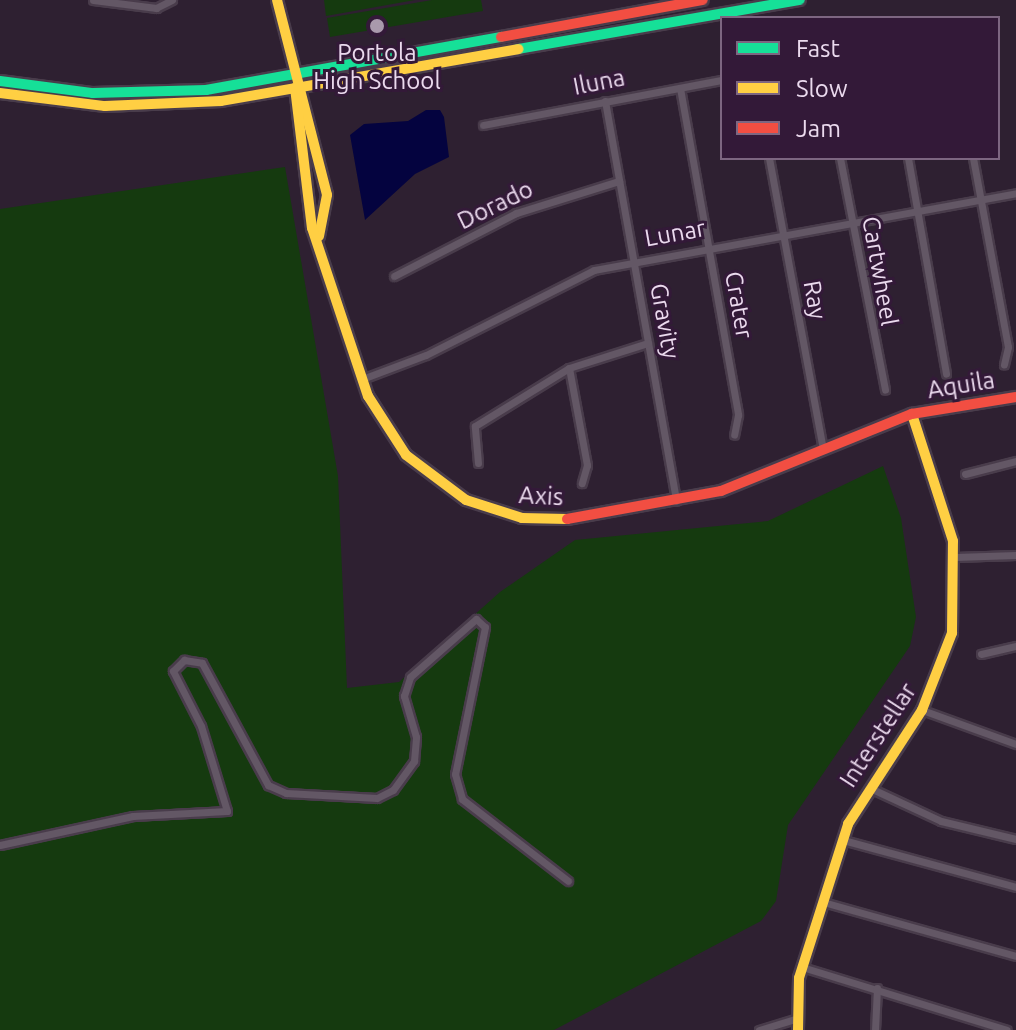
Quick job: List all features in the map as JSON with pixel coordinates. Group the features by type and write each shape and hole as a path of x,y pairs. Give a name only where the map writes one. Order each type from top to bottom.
{"street":[{"path":"93,0 156,8 172,0"},
{"path":"277,0 295,88"},
{"path":"0,81 132,95 292,74 703,0"},
{"path":"0,93 145,107 295,88 800,0"},
{"name":"Iluna","path":"483,125 720,80"},
{"name":"Axis","path":"295,88 325,185 328,208 319,236"},
{"name":"Axis","path":"295,88 306,187 362,379 406,455 484,508 560,520 676,501 912,414"},
{"name":"Crater","path":"680,88 738,415 734,435"},
{"name":"Gravity","path":"605,101 676,501"},
{"name":"Ray","path":"769,160 823,449"},
{"name":"Cartwheel","path":"840,160 885,390"},
{"path":"908,160 946,374"},
{"path":"973,160 1008,347 1004,365"},
{"name":"Dorado","path":"394,276 516,213 619,181"},
{"path":"306,187 325,185"},
{"name":"Lunar","path":"362,379 426,355 554,285 634,260 1016,193"},
{"path":"478,463 475,426 569,368 648,343"},
{"path":"569,368 587,465 582,483"},
{"name":"Aquila","path":"912,414 1016,397"},
{"name":"Interstellar","path":"797,1025 802,967 843,840 868,787 922,710 952,633 955,557 912,414"},
{"path":"965,474 1016,461"},
{"path":"955,557 1016,555"},
{"path":"0,845 133,816 227,811 201,726 173,671 184,660 202,663 268,785 286,793 377,798 393,790 414,761 416,737 404,696 410,677 476,619 485,627 456,754 462,799 568,881"},
{"path":"981,654 1016,646"},
{"path":"922,710 1016,744"},
{"path":"868,787 941,821 1016,839"},
{"path":"843,840 1016,887"},
{"path":"823,902 1016,956"},
{"path":"802,967 1007,1030"},
{"path":"875,1030 877,988"},
{"path":"759,1030 797,1025"}],"green space":[{"path":"324,0 415,0 326,16"},
{"path":"432,0 481,0 483,11 330,37 327,18"},
{"path":"285,167 338,476 347,688 399,682 500,592 575,540 768,521 883,466 901,518 916,617 910,646 788,825 776,901 761,921 554,1030 0,1030 0,209"}],"shaded area":[{"path":"426,110 440,110 444,117 449,157 415,174 365,220 350,135 364,124 408,121"}],"traffic: fast":[{"path":"518,49 800,0"},
{"path":"0,81 93,93 206,90 501,37"}],"traffic: slow":[{"path":"277,0 327,195 319,236"},
{"path":"0,93 105,106 221,101 518,49"},
{"path":"295,88 312,228 368,396 406,455 466,500 522,518 567,519"},
{"path":"798,1030 799,978 848,824 922,710 952,633 953,541 912,414"}],"traffic: jam":[{"path":"501,37 703,0"},
{"path":"567,519 721,491 912,414 1016,397"}],"place":[{"name":"Portola High School","path":"377,26"}]}
